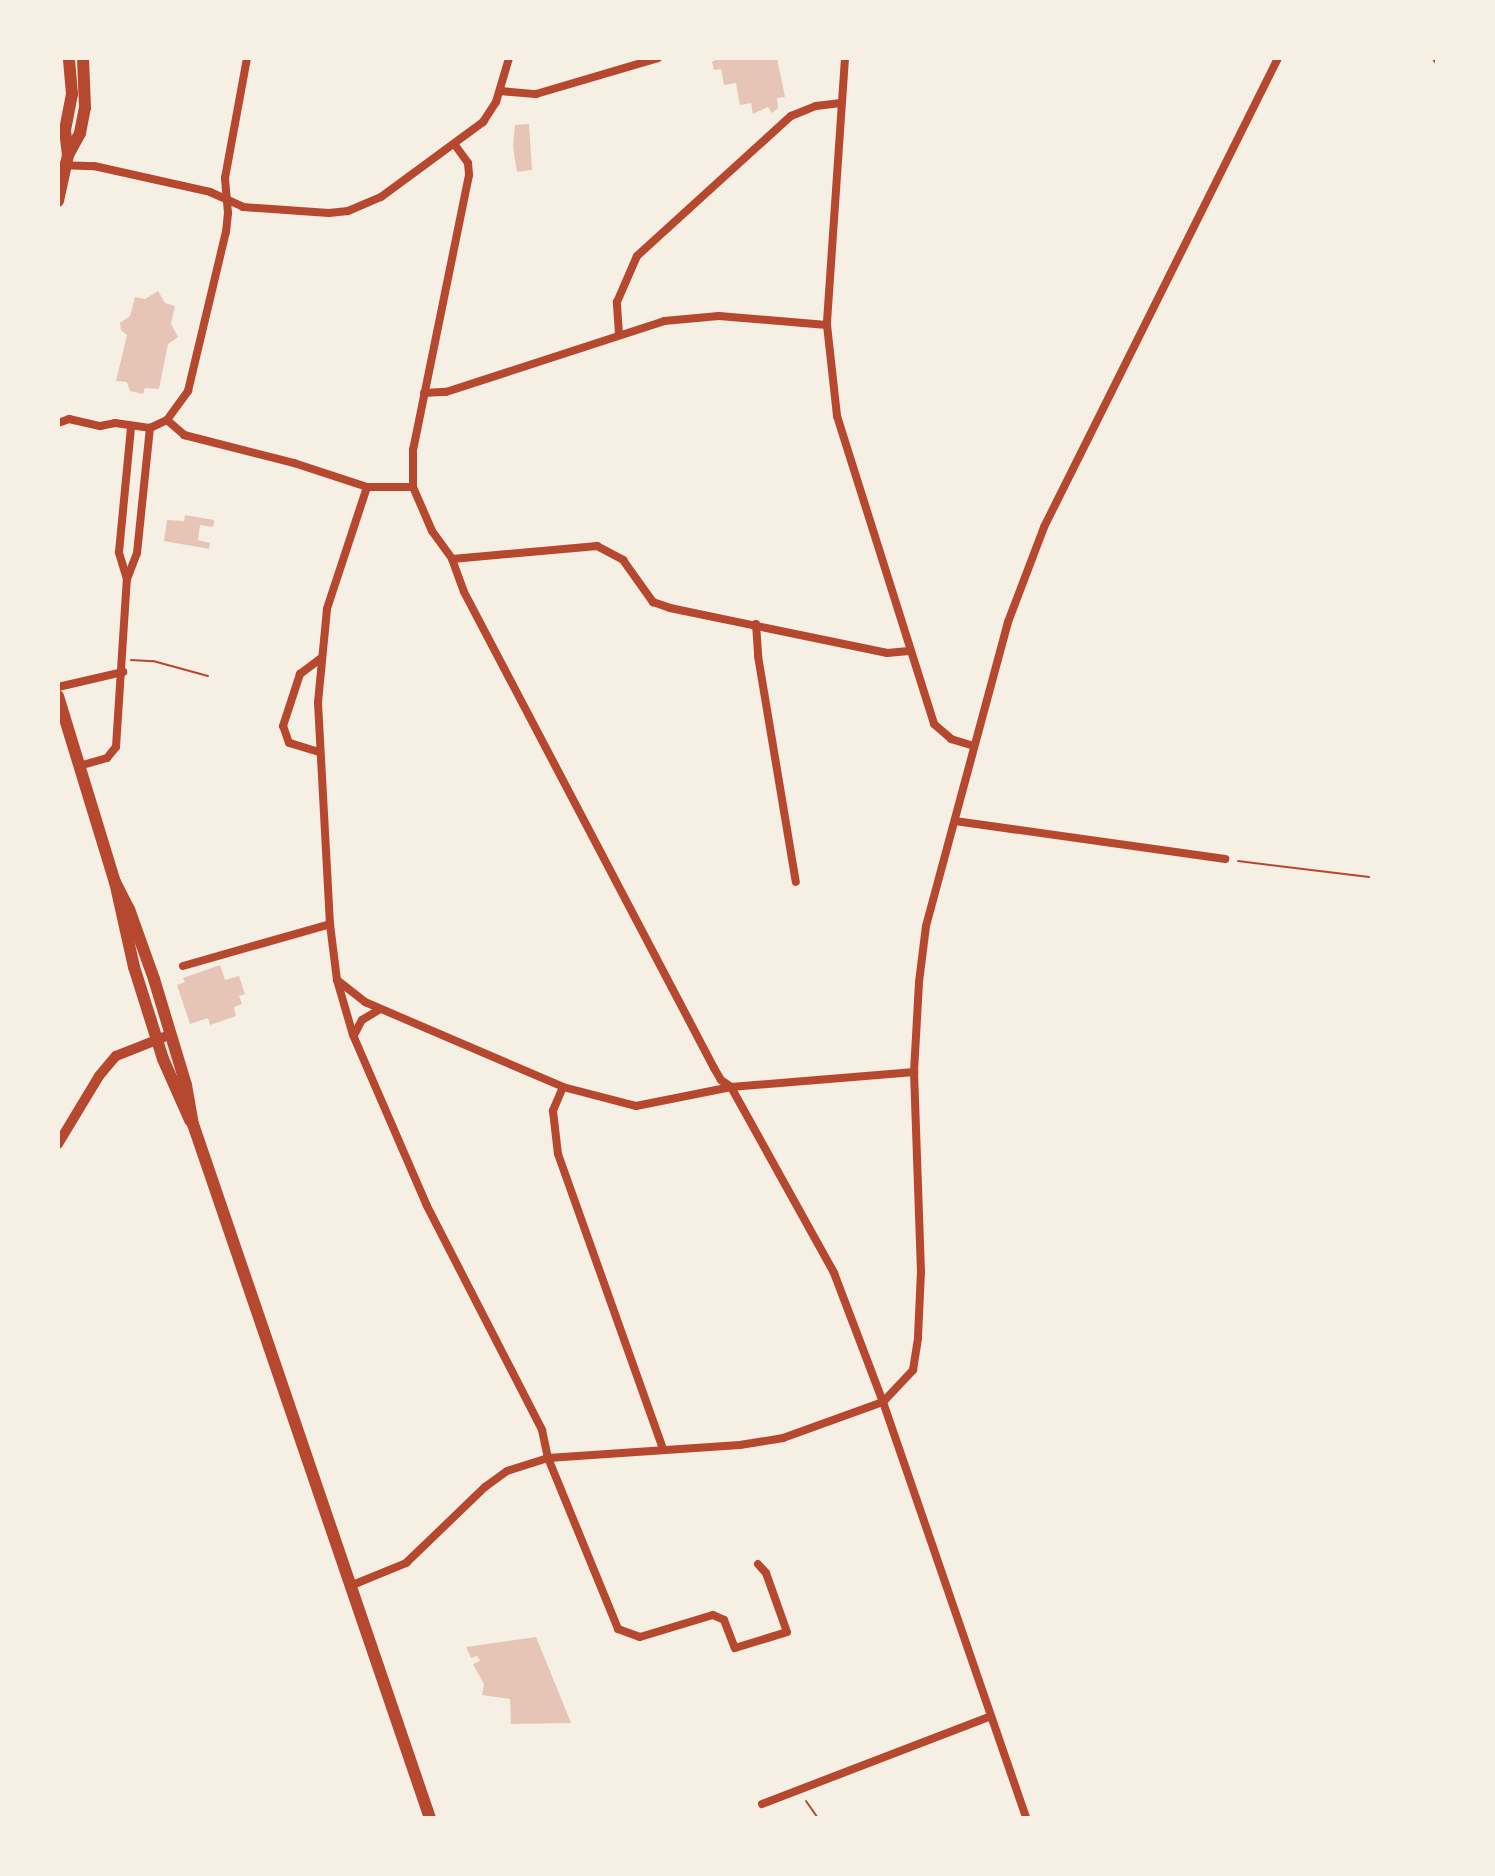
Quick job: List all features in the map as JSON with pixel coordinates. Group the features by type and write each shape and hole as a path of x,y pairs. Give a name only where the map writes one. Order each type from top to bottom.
{"main road":[{"path":"58,201 72,94 69,58"},
{"path":"64,162 80,133 85,108 83,58"},
{"path":"58,696 115,882 131,959 182,1107 193,1124"},
{"path":"115,882 129,909 172,1034 193,1124 430,1818"}],"street":[{"path":"58,423 69,419 100,426 115,423 150,428 167,420 188,391 226,232 225,178 247,58"},
{"path":"64,162 94,166 225,198 243,207 329,213 348,211 381,197 483,122 500,91 509,58"},
{"path":"500,91 536,94 658,58"},
{"path":"845,58 827,325 835,403 846,450 934,724 951,739 974,746"},
{"path":"350,1586 414,1557 485,1487 507,1471 548,1458 740,1445 783,1438 883,1402 913,1370 921,1272 914,1072 926,926 1008,622 1044,527 1278,58"},
{"path":"619,334 617,302 637,256 791,116 816,106 841,103"},
{"path":"455,145 468,163 469,175 413,450 413,487 432,531 452,559 464,592 714,1068 721,1080 731,1087 834,1273 883,1402 1026,1818"},
{"path":"424,393 446,392 619,334 692,317 827,325"},
{"path":"167,420 184,435 294,463 367,487 413,487"},
{"path":"127,579 119,552 135,428"},
{"path":"79,766 107,758 115,751 123,672 127,579 137,553 150,428"},
{"path":"367,487 334,580 320,659 319,752 330,924 337,980 353,1035 427,1206 542,1430 548,1458 613,1622 623,1634 645,1636 708,1615 724,1620 735,1648 787,1632 766,1573 758,1564"},
{"path":"452,559 597,546 623,560 653,602 887,653 909,651"},
{"path":"756,624 758,656 796,882"},
{"path":"319,752 289,743 283,726 300,674 320,659"},
{"path":"58,687 123,672"},
{"path":"955,821 1225,859"},
{"path":"183,966 330,924"},
{"path":"337,980 380,1009 563,1087 636,1106 731,1087 914,1072"},
{"path":"353,1035 362,1020 380,1009"},
{"path":"58,1144 108,1064 126,1050 172,1034"},
{"path":"563,1087 553,1111 558,1154 663,1449"},
{"path":"762,1804 991,1716"}],"path":[{"path":"123,660 153,661 208,676"},
{"path":"1225,859 1369,877"},
{"path":"799,1790 818,1818"}],"building":[{"path":"718,58 777,58 785,97 777,98 778,108 772,113 768,107 753,114 751,103 740,105 736,83 724,85 721,69 714,70 712,62"},
{"path":"529,124 532,170 517,172 513,147 515,125"},
{"path":"158,291 165,303 175,306 171,324 178,337 168,344 159,389 145,388 143,394 130,391 127,382 116,381 127,335 121,330 120,323 130,316 135,297 145,299"},
{"path":"185,515 214,520 213,527 200,525 198,540 210,543 209,549 164,541 167,520 184,521"},
{"path":"220,965 225,980 239,976 245,994 239,996 242,1004 234,1007 236,1016 210,1025 208,1018 190,1024 177,985 185,982 183,978"},
{"path":"536,1637 571,1723 511,1724 510,1699 482,1695 484,1684 473,1664 480,1661 477,1656 471,1658 466,1647"}]}
